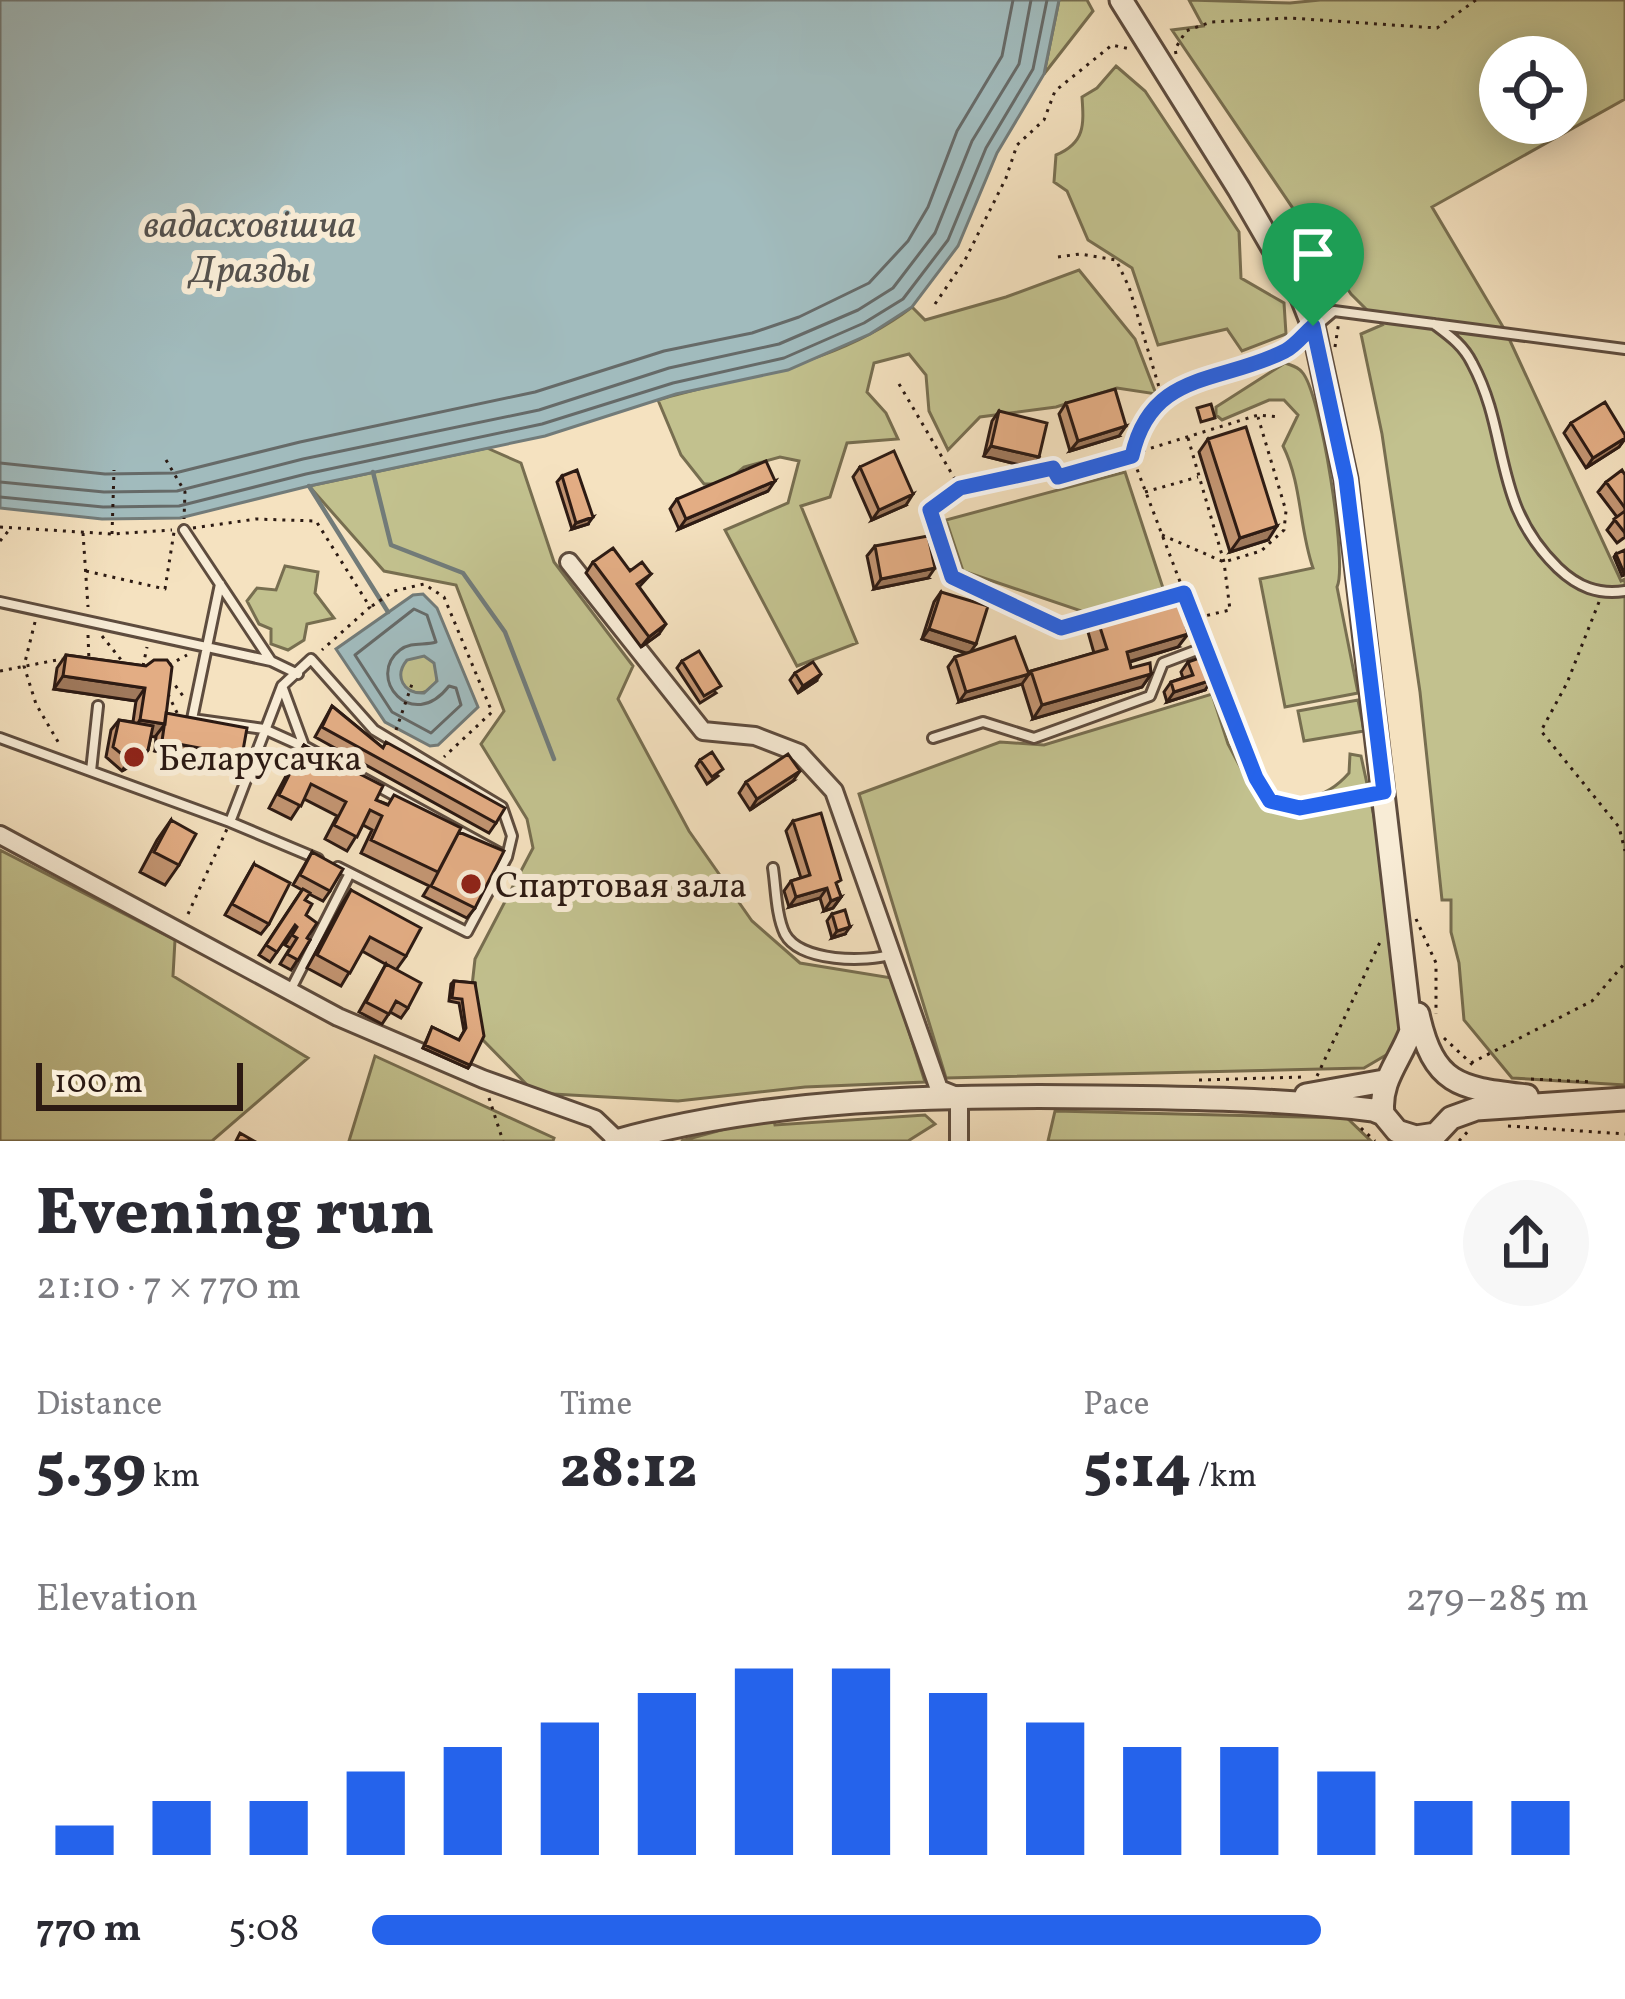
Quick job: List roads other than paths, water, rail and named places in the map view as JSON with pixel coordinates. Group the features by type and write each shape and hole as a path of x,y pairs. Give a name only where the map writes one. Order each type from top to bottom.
{"street":[{"path":"1121,0 1249,207 1313,326 1346,479 1403,949 1411,1031 1391,1072 1394,1129"},
{"path":"569,562 703,731 755,736 799,753 834,791 939,1089 959,1097"},
{"path":"0,835 354,1024 483,1079 596,1119 616,1141 733,1115 959,1097 1270,1099 1391,1072 1415,1060 1454,1070"},
{"path":"1403,949 1429,1054 1476,1091 1549,1102"},
{"path":"1448,1130 1456,1097 1454,1070"},
{"path":"959,1097 959,1141"},
{"path":"1270,1099 1415,1137 1448,1130 1476,1109 1625,1099"}],"lane":[{"path":"1162,398 1288,350 1334,310 1625,349"},
{"path":"1432,323 1461,344 1474,366 1511,498 1525,529 1570,579 1601,595 1625,591"},
{"path":"179,530 271,661"},
{"path":"220,584 193,715 264,729 304,746 507,857"},
{"path":"0,602 271,661 298,674"},
{"path":"933,738 983,722 1034,738 1150,696 1162,663 1205,647 1256,778 1270,801 1300,808 1384,792"},
{"path":"0,738 230,822 350,872 466,932 507,857 512,836 502,807 374,730 311,659 282,686 230,822"},
{"path":"282,686 304,746"},
{"path":"91,771 98,706"},
{"path":"773,868 784,933 795,946 824,956 872,961 894,953"},
{"path":"290,991 350,872"}],"water":[{"name":"вадасховішча Дразды","path":"0,0 1059,0 1044,74 997,153 958,246 912,307 870,334 788,370 676,394 545,436 180,518 102,519 0,508"},
{"path":"423,594 437,608 478,707 438,745 430,746 385,722 336,649 413,595","holes":["424,656 434,663 437,681 424,693 406,687 401,672 407,660"]}],"waterway":[{"path":"373,472 391,545 463,573 505,632 554,759"},
{"path":"309,486 388,612"}],"place":[{"name":"Беларусачка","path":"134,757"},
{"name":"Спартовая зала","path":"471,884"}]}
